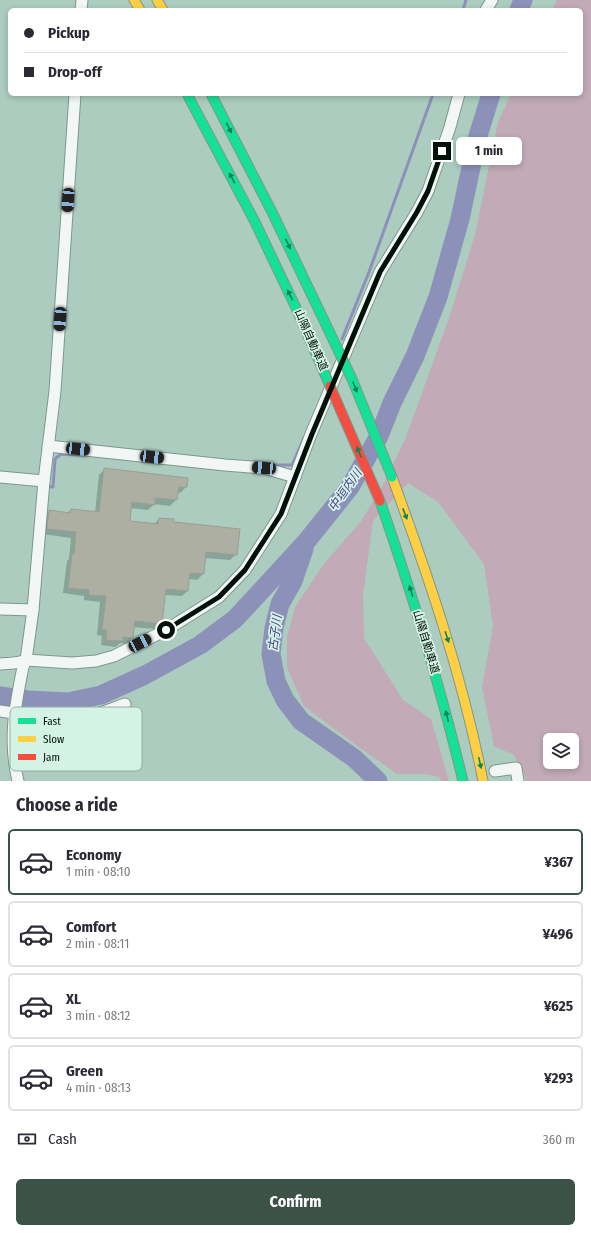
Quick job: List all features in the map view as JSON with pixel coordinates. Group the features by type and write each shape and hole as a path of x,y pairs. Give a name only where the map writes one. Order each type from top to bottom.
{"highway":[{"name":"山陽自動車道","path":"188,96 255,222 297,310 380,500 403,566 432,659 463,781"},
{"name":"山陽自動車道","path":"212,96 272,212 316,302 352,379 392,477 421,555 452,653 483,781"}],"street":[{"path":"16,707 25,663 33,610 44,481 55,391 76,96"},
{"path":"0,664 72,663 96,661 114,656 166,630 219,597 245,570 281,514 314,426 380,272 417,212 428,191 450,127 458,96"},
{"path":"48,446 264,468 295,477"},
{"path":"0,477 44,481"},
{"path":"0,609 33,610"},
{"path":"116,707 125,704"},
{"path":"496,771 516,768 518,781"},
{"path":"16,771 18,781"}],"shaded area":[{"path":"557,0 591,0 591,781 526,781 514,755 494,746 482,687 493,626 484,564 438,502 408,483 373,521 363,595 364,638 403,700 431,719 449,781 441,781 440,777 425,774 397,774 304,706 287,668 287,637 295,607 323,565 362,520 385,481 406,437 448,321 475,235 498,122 510,96 583,96 583,8 553,8"}],"building":[{"path":"104,468 188,478 187,487 179,487 177,500 155,498 155,505 132,502 130,521 158,524 159,518 174,519 174,522 240,529 237,555 206,552 204,574 190,573 188,591 166,589 162,624 135,621 133,638 123,637 123,641 106,640 107,630 102,630 106,596 89,595 89,590 68,588 76,532 47,529 49,510 70,513 71,509 99,512"}],"waterway":[{"path":"464,8 466,0"},
{"name":"中垣内川","path":"520,8 523,0"},
{"path":"342,339 369,272 432,96"},
{"name":"中垣内川","path":"0,696 28,700 68,702 101,695 145,675 200,645 235,619 306,542 350,487 379,436 392,403 415,356 438,297 460,219 477,139 490,96"},
{"path":"272,465 292,465 304,438"},
{"path":"46,486 53,487 55,459 61,454 82,455"},
{"name":"古子川","path":"304,549 293,581 280,604 274,628 271,654 276,681 285,700 301,721 354,758 378,781"}],"traffic: fast":[{"path":"188,96 255,222 297,310 330,386"},
{"path":"212,96 272,212 352,379 392,477"},
{"path":"380,501 425,640 463,781"}],"traffic: slow":[{"path":"134,0 139,8"},
{"path":"157,0 162,8"},
{"path":"392,477 444,627 475,742 483,781"}],"traffic: jam":[{"path":"330,386 380,501"}],"route":[{"path":"166,630 219,597 245,570 281,514 312,434 380,272 417,212 428,191 442,151"}]}
